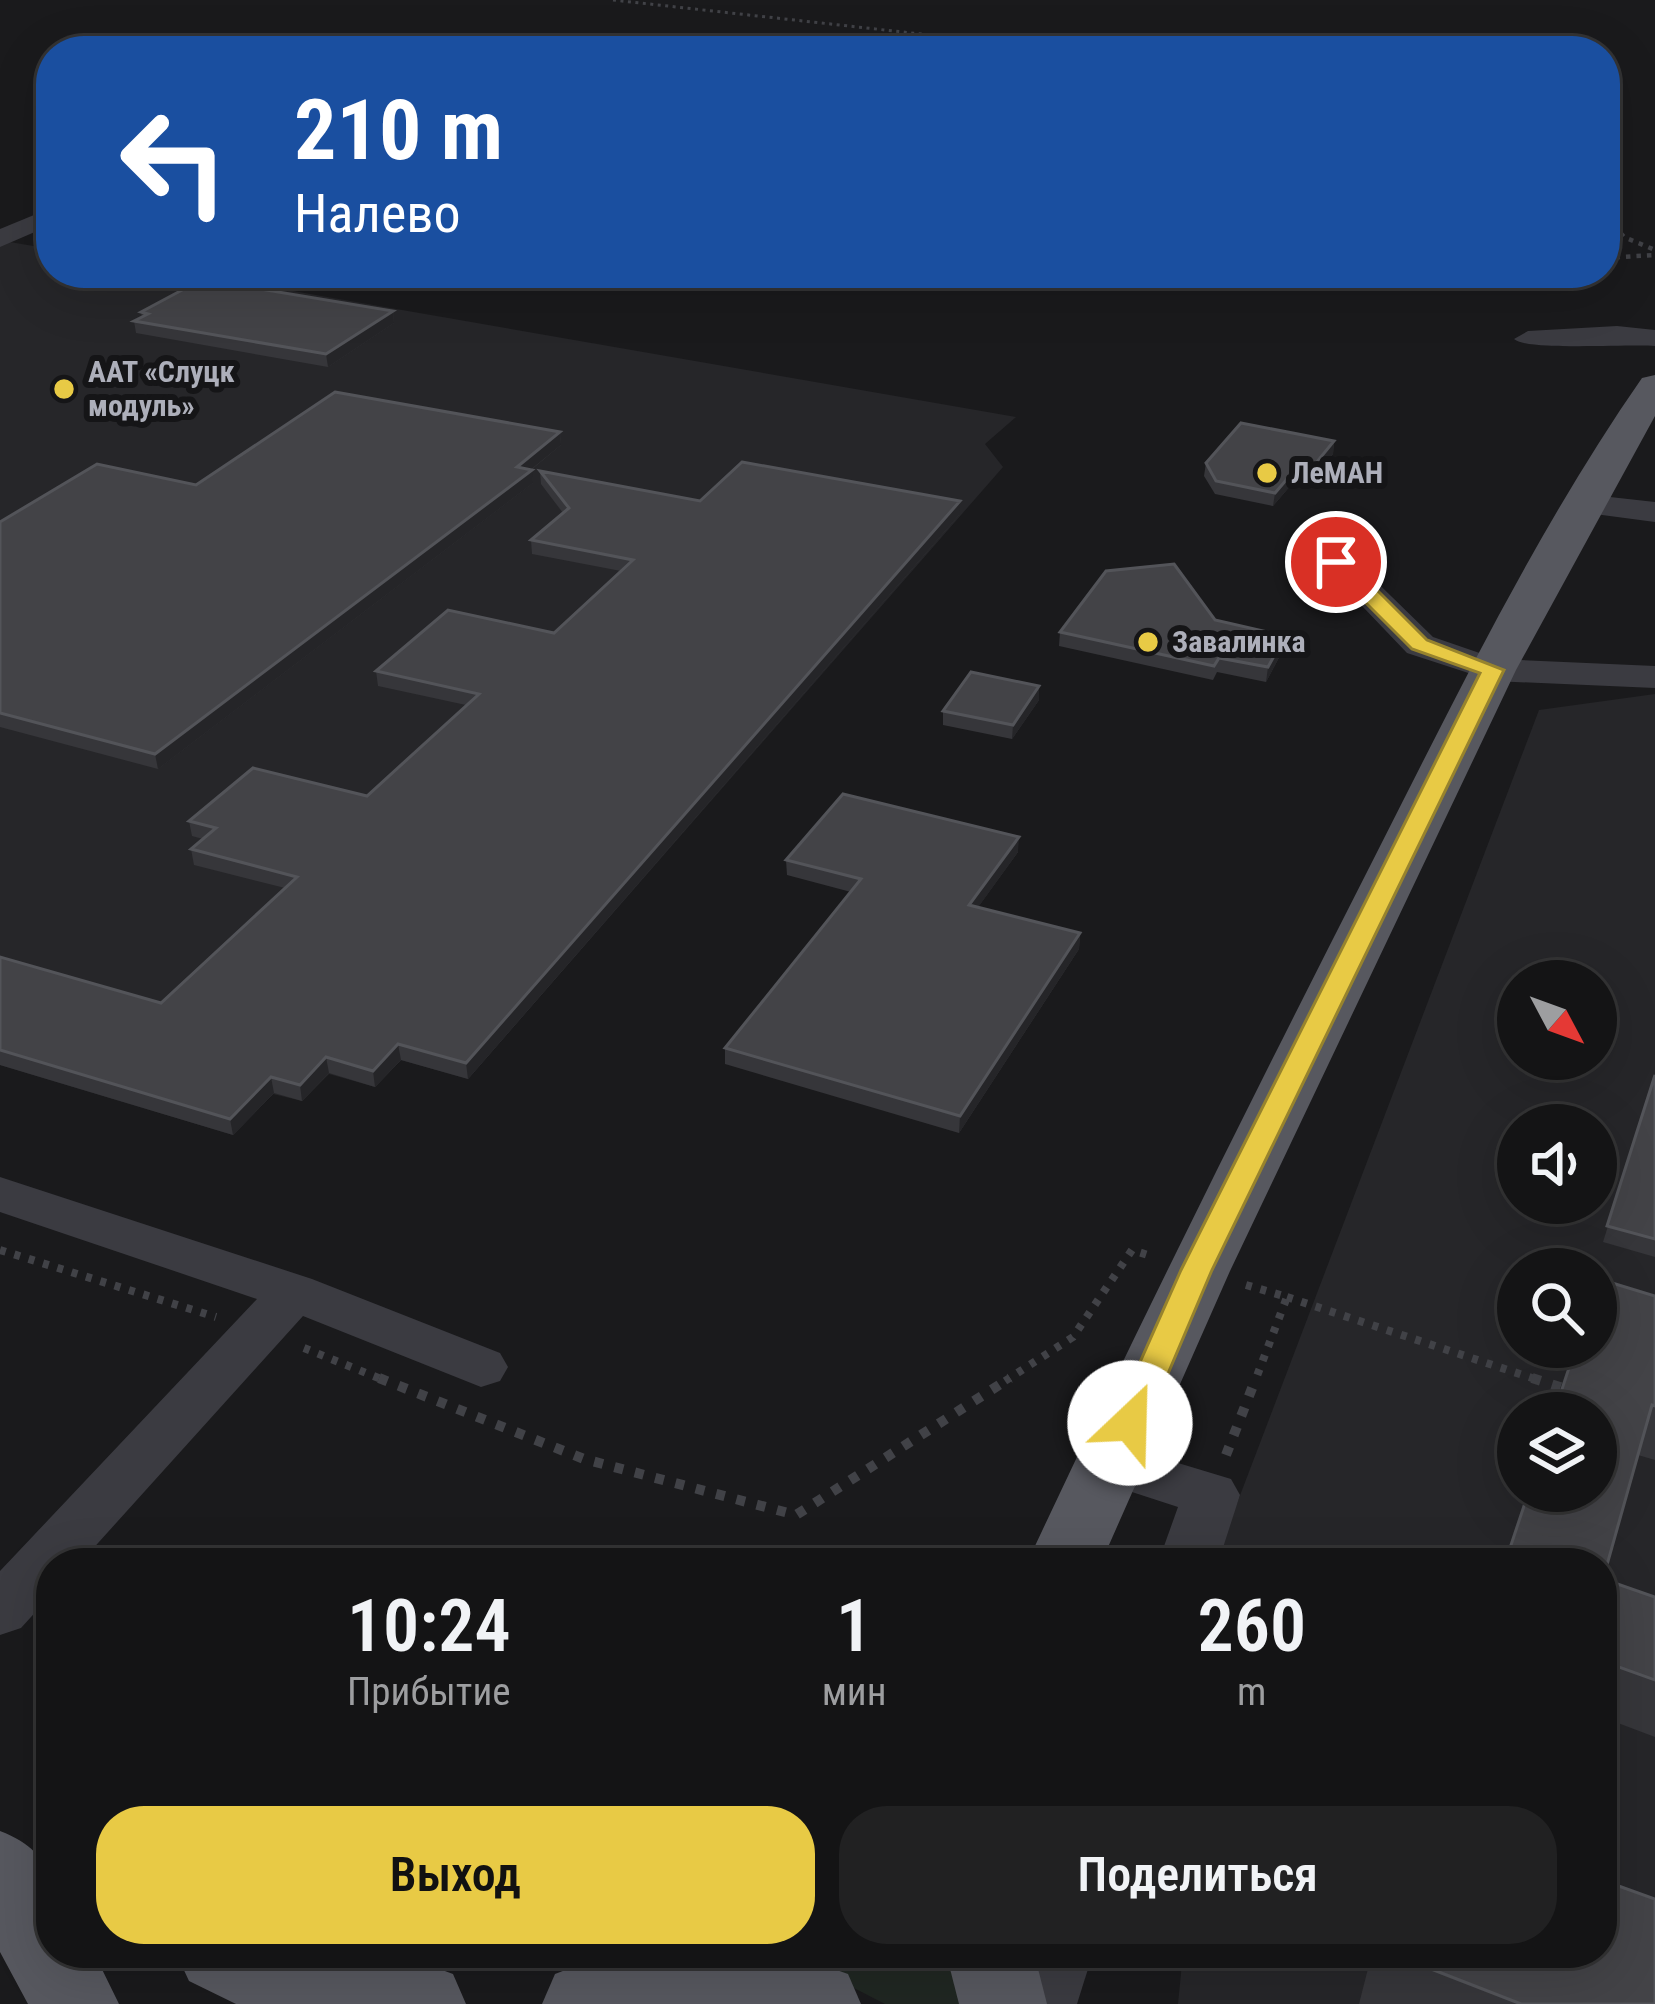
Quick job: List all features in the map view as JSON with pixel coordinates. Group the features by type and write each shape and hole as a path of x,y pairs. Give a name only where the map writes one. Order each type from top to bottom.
{"main road":[{"path":"1071,1548 1197,1270 1493,670 1583,504 1653,393"},
{"path":"0,1851 36,1868"},
{"path":"0,1869 36,1934"},
{"path":"55,1968 75,2004"},
{"path":"253,1968 275,1978 422,2004"},
{"path":"994,1968 1003,2004"},
{"path":"586,2004 706,1969 817,2004"}],"lane":[{"path":"0,239 36,223"},
{"path":"1528,339 1617,334 1655,338"},
{"path":"1583,504 1655,512"},
{"path":"1336,562 1420,645 1493,670 1655,677"},
{"path":"0,1194 279,1312 481,1367"},
{"path":"59,1548 279,1312"},
{"path":"1112,1465 1211,1495 1192,1548"},
{"path":"0,1611 36,1572"},
{"path":"1042,2004 1054,1968"}],"path":[{"path":"613,0 940,36"},
{"path":"1620,232 1655,253"},
{"path":"1620,256 1655,253"},
{"path":"0,1250 279,1312 584,1460 796,1515 1073,1337 1132,1250 1565,1389"},
{"path":"1211,1495 1287,1297"}],"shaded area":[{"name":"ААТ «Слуцк модуль»","path":"0,243 36,246 36,288 276,288 1016,417 985,444 1003,467 468,1079 401,1060 375,1087 329,1074 302,1101 273,1094 233,1135 0,1065"},
{"path":"1655,694 1655,2004 1178,2004 1182,1968 1617,1968 1617,1548 1220,1548 1539,710"},
{"path":"799,1968 961,1968 967,2004 885,2004"}],"building":[{"path":"186,288 262,288 393,311 326,354 134,321 148,314 141,312"},
{"path":"335,392 560,432 517,467 532,470 155,754 0,713 0,522 97,464 196,485"},
{"name":"ЛеМАН","path":"1241,423 1334,441 1307,474 1293,472 1275,493 1216,481 1206,463"},
{"path":"742,462 960,501 466,1063 398,1044 373,1071 326,1057 300,1085 271,1077 230,1119 0,1050 0,957 161,1003 297,877 191,849 216,828 189,821 253,768 367,796 479,694 376,671 448,610 554,633 633,560 531,540 569,508 540,471 700,501"},
{"path":"1174,564 1215,620 1285,636 1268,667 1219,658 1214,666 1060,632 1106,571"},
{"path":"971,672 1039,686 1013,725 943,711"},
{"path":"843,794 1019,837 969,905 1080,933 960,1116 725,1048 861,879 786,860"},
{"path":"1655,1075 1655,1239 1607,1226 1617,1224 1617,1195"},
{"path":"1617,1284 1655,1296 1655,1406 1612,1548 1510,1548 1522,1512 1617,1512 1617,1392 1561,1392 1569,1368 1617,1368"},
{"path":"1617,1584 1655,1597 1655,1680 1617,1666"},
{"path":"1617,1885 1655,1899 1655,2004 1521,2004 1429,1968 1617,1968"}],"place":[{"name":"ААТ «Слуцк модуль»","path":"64,389"},
{"name":"ЛеМАН","path":"1267,473"},
{"name":"Завалинка","path":"1148,642"}],"route":[{"path":"1130,1423 1197,1270 1493,670 1420,645 1336,562"}]}
